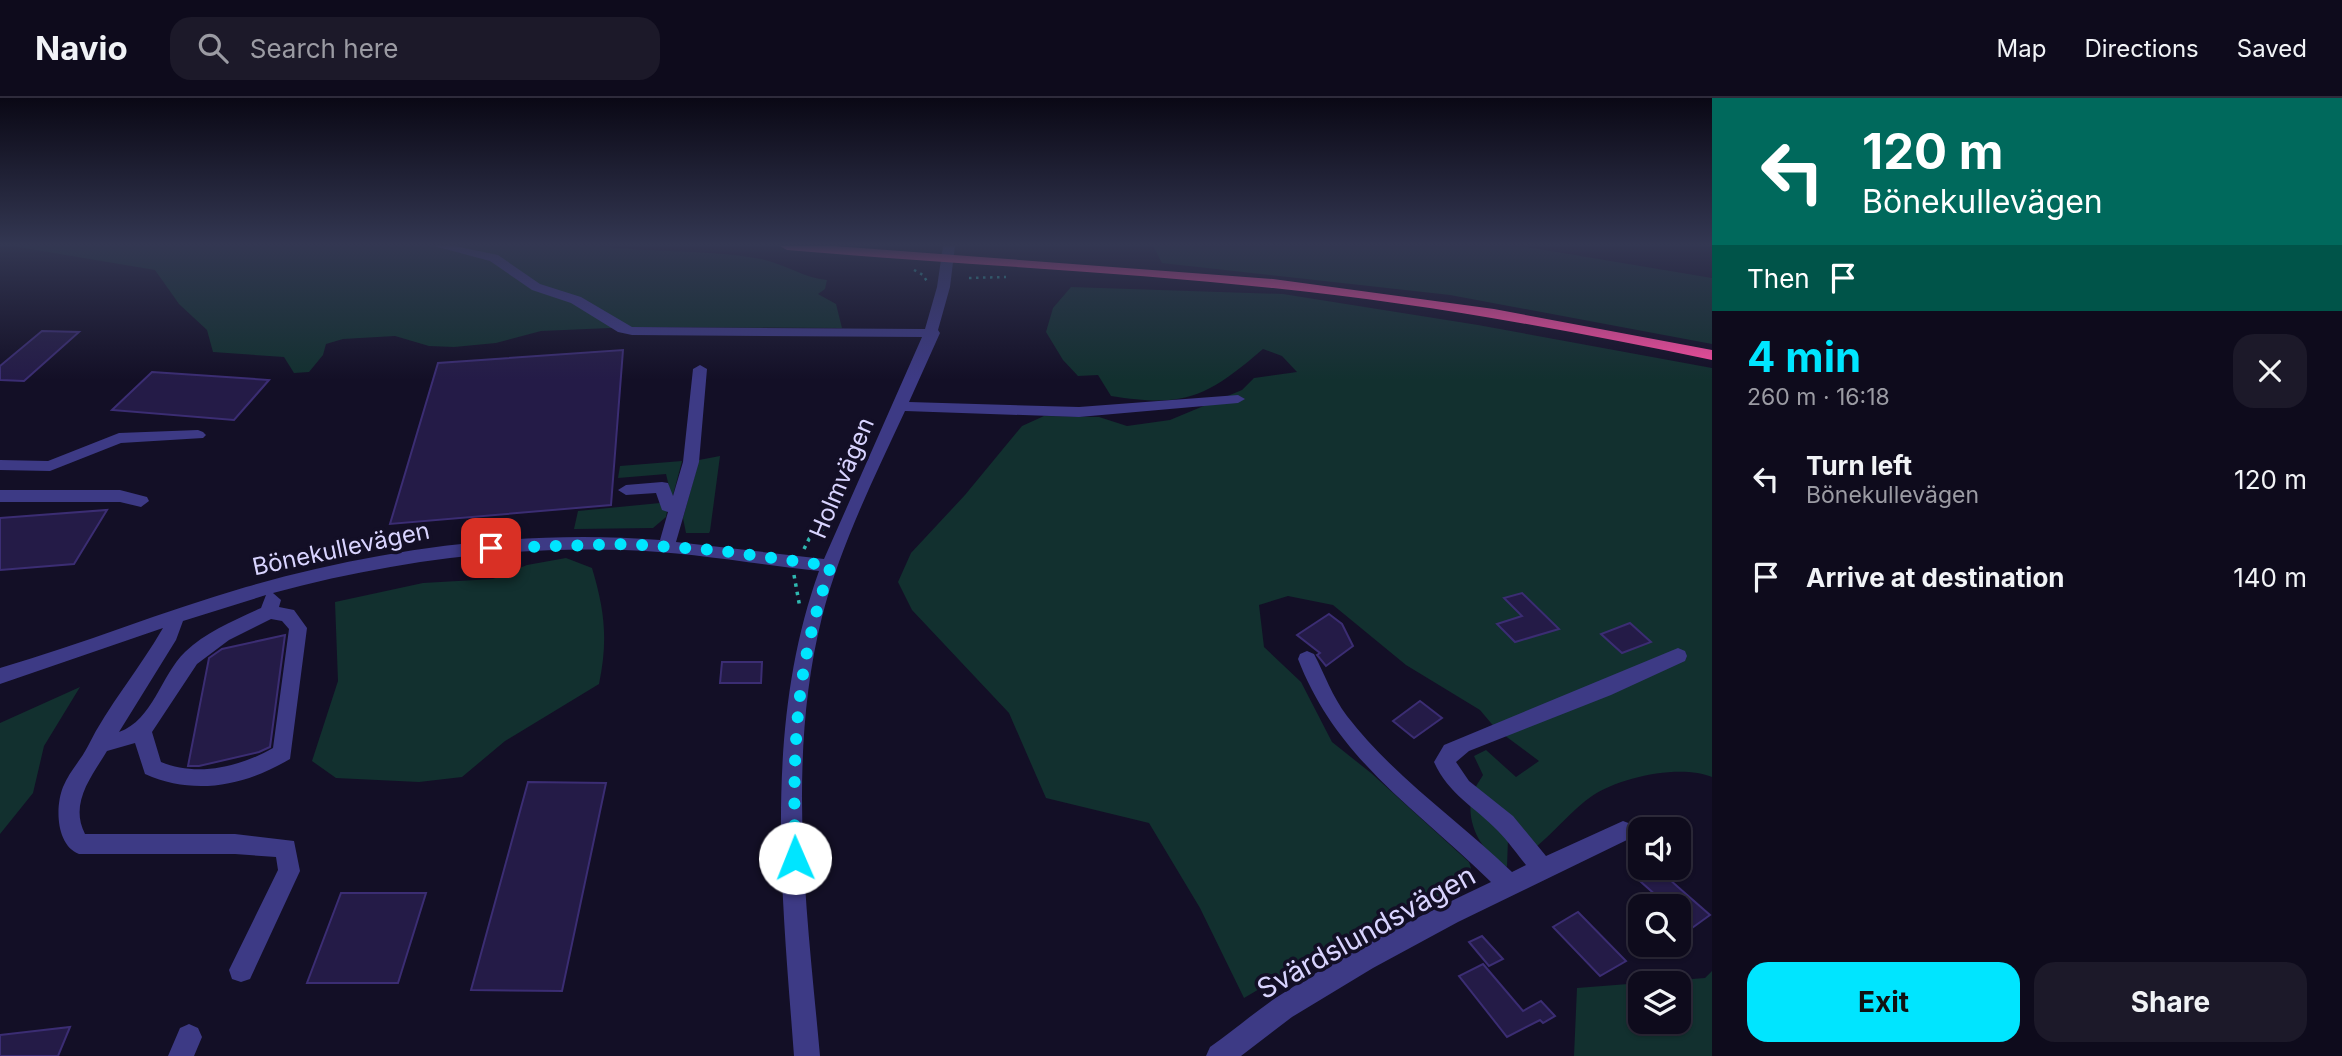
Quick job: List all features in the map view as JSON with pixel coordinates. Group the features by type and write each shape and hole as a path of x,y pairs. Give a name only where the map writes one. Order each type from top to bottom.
{"highway":[{"path":"1334,291 1542,321 1712,355"}],"street":[{"path":"547,291 576,300 611,322 632,331 933,333"},
{"name":"Holmvägen","path":"807,1056 795,858 796,722 802,667 813,617 831,566 933,333 943,291"},
{"path":"666,547 691,461 700,369"},
{"path":"899,406 1079,412 1238,399"},
{"path":"0,465 50,466 119,438 198,435"},
{"path":"626,490 662,487 668,506 677,507"},
{"path":"0,496 120,496 141,500"},
{"name":"Bönekullevägen","path":"0,676 274,586 348,569 465,550 557,544 666,547 831,566"},
{"path":"269,612 274,586"},
{"path":"99,743 125,740 142,731 182,668 216,639 269,612 288,615 298,628 283,753 248,769 182,780 152,768 142,731"},
{"path":"174,617 174,625 169,635 99,743 68,803 69,830 79,845 259,844 286,848 289,871 241,970"},
{"path":"1542,868 1505,823 1453,778 1444,762 1446,756 1462,744 1604,689 1678,656"},
{"name":"Svärdslundsvägen","path":"1307,659 1310,672 1349,734 1376,763 1479,853 1510,886"},
{"name":"Svärdslundsvägen","path":"1219,1056 1281,1009 1353,967 1542,868 1623,831"}],"green space":[{"path":"170,291 823,291 818,294 836,304 842,328 633,327 541,331 496,343 454,347 429,346 395,336 343,339 326,344 323,355 309,372 294,373 284,357 213,352 207,330 179,304"},
{"path":"1068,291 1283,294 1478,325 1712,368 1712,777 1699,773 1668,772 1634,778 1604,789 1578,807 1536,847 1508,839 1507,867 1491,855 1474,830 1471,799 1483,775 1474,756 1486,750 1516,777 1539,761 1496,729 1480,710 1406,665 1333,605 1288,596 1259,605 1264,647 1301,682 1332,742 1371,773 1469,862 1475,881 1364,927 1244,998 1200,908 1149,823 1046,798 1009,713 912,610 898,582 911,553 965,495 1022,426 1044,416 1099,417 1127,426 1170,420 1242,390 1254,378 1297,372 1282,356 1263,349 1226,378 1194,395 1159,400 1111,396 1098,375 1078,376 1063,360 1046,332 1053,308"},
{"path":"1411,291 1712,291 1712,344 1450,295"},
{"path":"720,456 710,531 686,533 683,518 699,460"},
{"path":"682,461 672,499 666,474 618,478 620,466"},
{"path":"660,503 667,511 666,517 653,528 574,529 578,511"},
{"path":"566,558 592,568 602,612 604,640 599,684 505,741 462,777 419,782 336,778 312,761 338,681 335,602 423,583 493,579 527,565"},
{"path":"80,687 44,746 33,793 0,834 0,723"},
{"path":"1712,971 1712,1056 1574,1056 1577,988 1628,984 1628,1034 1691,1034 1691,979 1705,978"}],"building":[{"path":"42,331 79,332 24,381 0,380 0,366"},
{"path":"623,350 611,505 390,524 438,363"},
{"path":"152,372 269,380 234,420 112,410"},
{"path":"107,510 74,564 0,570 0,518"},
{"path":"1522,593 1559,629 1515,642 1497,624 1522,616 1504,598"},
{"path":"1329,614 1342,624 1353,646 1326,666 1317,655 1320,653 1297,635"},
{"path":"1630,623 1651,642 1622,653 1601,634"},
{"path":"285,635 270,747 199,766 188,766 209,658 222,649"},
{"path":"722,662 762,662 761,683 720,683"},
{"path":"1420,701 1442,718 1414,738 1393,721"},
{"path":"528,782 606,783 562,991 471,990"},
{"path":"1670,880 1686,894 1655,894 1640,881"},
{"path":"341,893 426,893 398,983 307,983"},
{"path":"1691,898 1710,915 1691,927"},
{"path":"1578,912 1626,961 1600,976 1553,927"},
{"path":"1482,936 1503,959 1489,966 1469,942"},
{"path":"1483,964 1523,1011 1541,1001 1555,1016 1543,1023 1540,1020 1507,1037 1459,976"},
{"path":"70,1027 58,1056 0,1056 0,1035"}],"route":[{"path":"491,548 538,544 626,544 715,550 831,566 813,617 802,667 796,722 795,858"}]}
